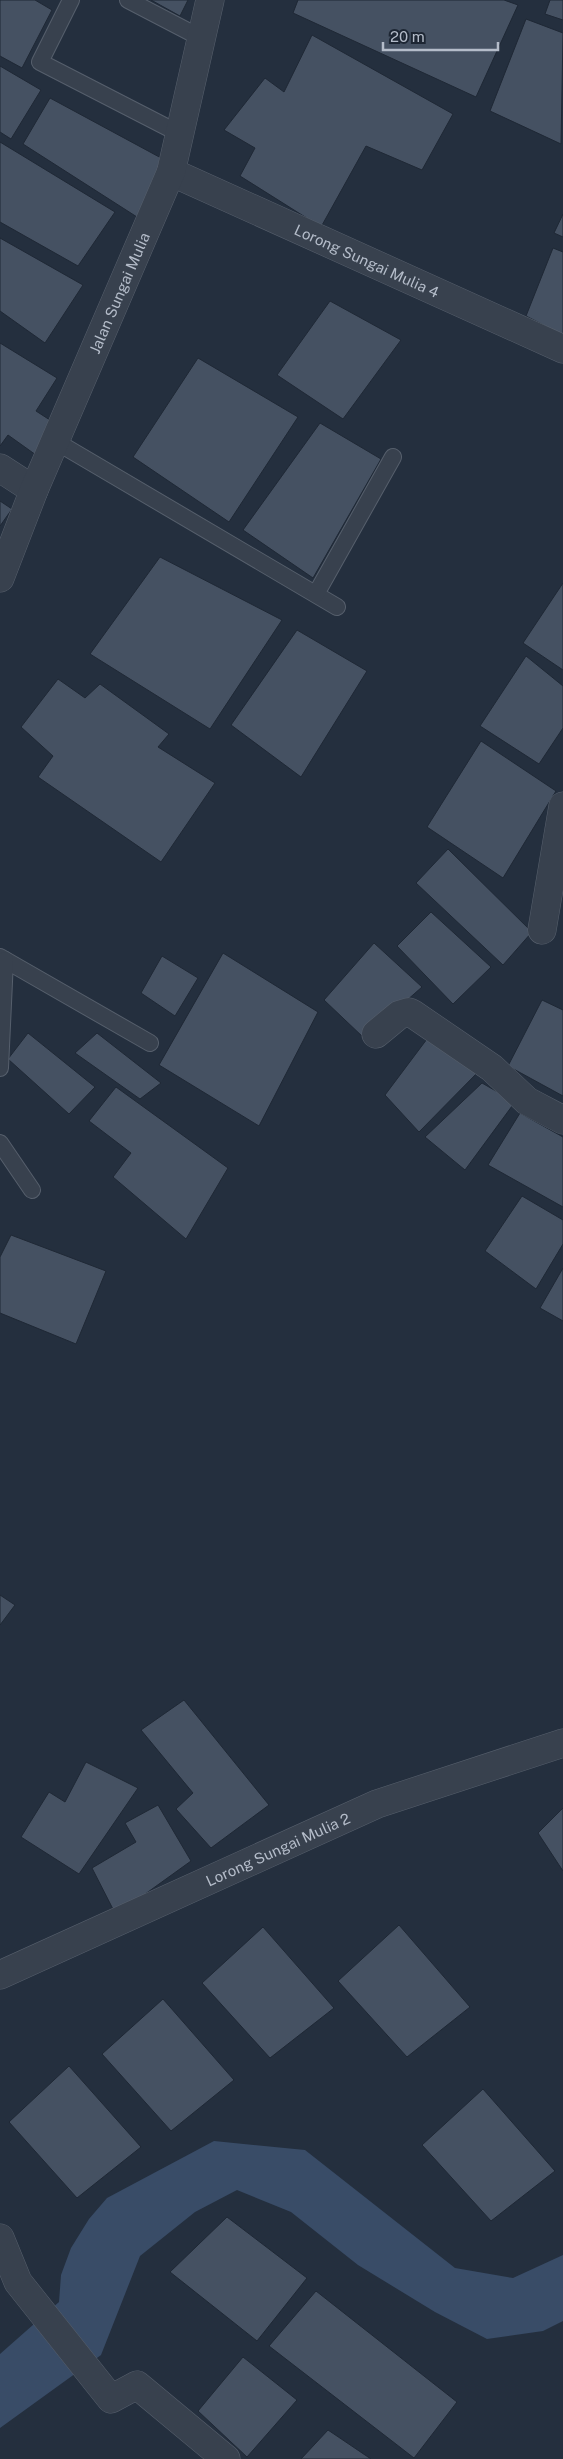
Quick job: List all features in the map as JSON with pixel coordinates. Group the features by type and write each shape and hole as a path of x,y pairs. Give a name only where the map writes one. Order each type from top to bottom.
{"street":[{"name":"Jalan Sungai Mulia","path":"0,578 34,490 171,172 210,0"},
{"name":"Lorong Sungai Mulia 4","path":"171,172 563,349"},
{"path":"0,468 34,490"},
{"path":"542,930 563,806"},
{"path":"376,1034 399,1015 409,1012 492,1068 527,1100 563,1120"},
{"name":"Lorong Sungai Mulia 2","path":"0,1975 377,1804 563,1743"},
{"path":"0,2238 18,2282 41,2314 111,2399 137,2384 226,2459"}],"lane":[{"path":"71,0 40,62 180,134"},
{"path":"128,0 201,38"},
{"path":"55,441 337,606"},
{"path":"316,594 394,457"},
{"path":"0,1068 3,959 150,1043"},
{"path":"0,1143 32,1190"}],"water":[{"path":"214,2141 305,2150 455,2268 513,2278 563,2255 563,2321 543,2331 487,2339 435,2312 358,2265 291,2212 237,2190 195,2212 140,2256 101,2355 0,2428 0,2354 59,2302 61,2275 71,2248 89,2219 107,2198"}],"building":[{"path":"0,0 35,0 52,10 22,68 0,56"},
{"path":"151,0 188,0 180,16"},
{"path":"298,0 504,0 518,5 476,97 293,13"},
{"path":"550,0 563,0 563,20 545,14"},
{"path":"526,19 563,33 561,144 490,111"},
{"path":"312,35 453,114 422,170 366,146 321,227 240,176 255,148 224,130 265,78 284,92"},
{"path":"0,66 41,90 11,139 0,132"},
{"path":"50,98 163,159 137,217 23,144"},
{"path":"0,142 115,212 78,266 0,222"},
{"path":"563,214 563,237 554,233"},
{"path":"0,238 83,285 45,343 0,311"},
{"path":"553,248 563,252 563,335 526,316"},
{"path":"330,301 401,340 343,419 277,375"},
{"path":"0,343 57,378 36,411 53,422 36,455 8,435 0,446"},
{"path":"198,358 298,417 229,522 133,457"},
{"path":"320,423 381,459 313,578 243,530"},
{"path":"0,501 12,509 0,526"},
{"path":"160,557 282,620 210,729 90,654"},
{"path":"563,583 563,670 523,643"},
{"path":"297,630 367,671 301,777 231,725"},
{"path":"526,656 563,686 563,728 539,764 480,726"},
{"path":"58,679 85,698 100,684 169,734 158,747 215,783 161,862 38,777 53,756 21,727"},
{"path":"481,741 556,791 503,878 427,827"},
{"path":"448,849 532,932 503,965 416,883"},
{"path":"431,912 491,967 453,1004 397,946"},
{"path":"374,943 422,987 364,1038 324,1000"},
{"path":"223,953 318,1012 259,1126 159,1065"},
{"path":"162,956 198,978 175,1016 141,993"},
{"path":"542,1000 563,1010 563,1096 508,1066"},
{"path":"28,1033 95,1087 69,1114 8,1059"},
{"path":"97,1033 161,1083 140,1099 75,1053"},
{"path":"430,1035 479,1071 419,1132 385,1095"},
{"path":"482,1083 515,1102 465,1170 425,1137"},
{"path":"116,1087 228,1168 186,1239 113,1177 131,1153 89,1121"},
{"path":"520,1113 563,1137 563,1207 488,1165"},
{"path":"522,1196 563,1220 563,1244 536,1289 485,1251"},
{"path":"11,1235 106,1271 76,1344 0,1313 0,1257"},
{"path":"563,1268 563,1321 540,1308"},
{"path":"0,1595 15,1605 0,1625"},
{"path":"184,1700 269,1805 211,1848 176,1809 193,1793 141,1730"},
{"path":"86,1762 138,1788 79,1874 21,1837 49,1792 65,1802"},
{"path":"158,1805 191,1861 116,1915 92,1868 136,1842 125,1823"},
{"path":"563,1808 563,1871 538,1833"},
{"path":"399,1925 470,2007 407,2057 338,1981"},
{"path":"263,1927 334,2008 270,2058 202,1983"},
{"path":"163,1999 234,2080 171,2131 102,2054"},
{"path":"69,2066 141,2147 77,2198 9,2122"},
{"path":"483,2089 555,2171 491,2221 422,2145"},
{"path":"227,2217 307,2278 257,2341 170,2272"},
{"path":"316,2291 457,2402 414,2458 269,2346"},
{"path":"243,2357 297,2400 247,2457 198,2411"},
{"path":"328,2430 371,2459 301,2459"}]}
